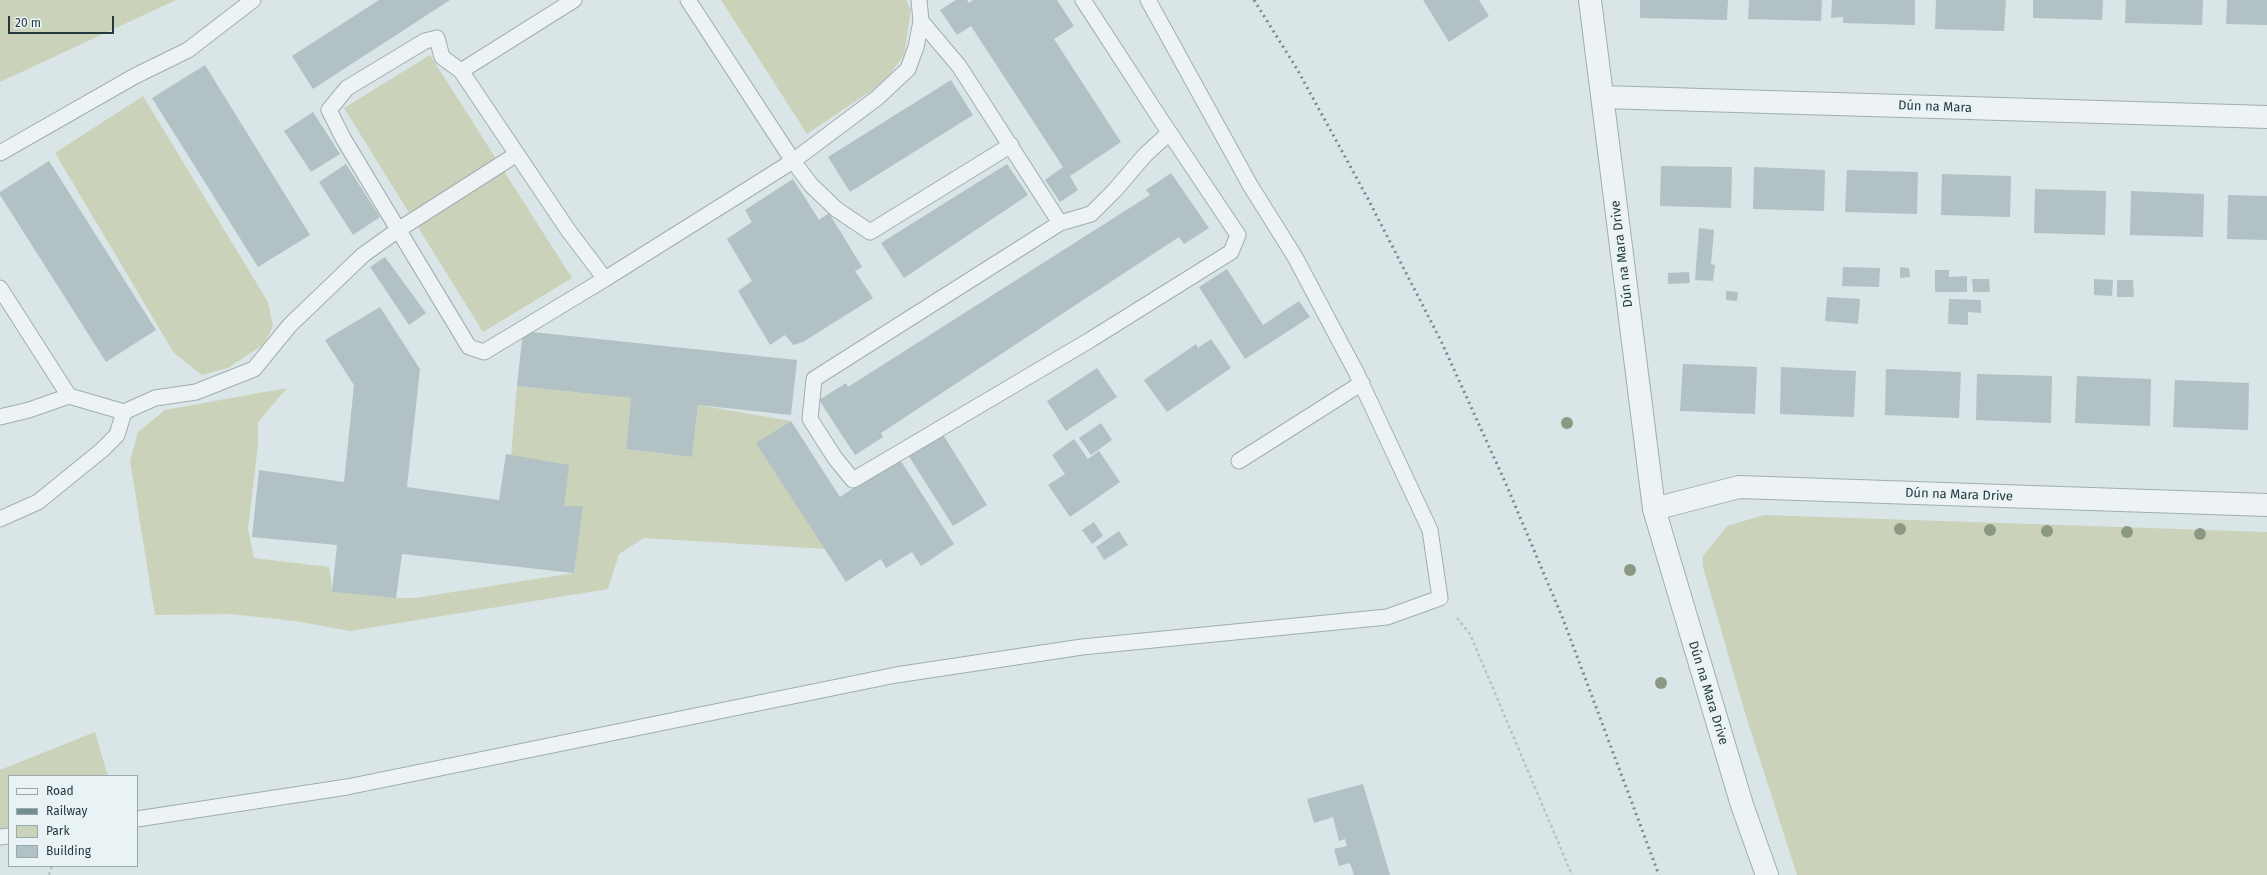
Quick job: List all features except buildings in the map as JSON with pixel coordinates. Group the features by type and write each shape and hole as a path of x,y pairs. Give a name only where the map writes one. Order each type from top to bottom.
{"street":[{"name":"Dún na Mara Drive","path":"1590,0 1654,509 1742,805 1767,875"},
{"name":"Dún na Mara","path":"1603,97 2267,117"},
{"name":"Dún na Mara Drive","path":"1654,509 1739,487 2267,505"}],"lane":[{"path":"0,153 135,76 188,50 254,0"},
{"path":"461,71 574,0"},
{"path":"688,0 793,161 811,185 836,209 870,232 1011,145"},
{"path":"605,279 568,230 461,71 442,58 437,38 425,41 347,88 328,110 343,138 469,347 484,352 605,279 793,161 877,98 908,69 916,47 921,20 920,0"},
{"path":"1083,0 1169,133 1238,235 1231,252 1090,340 853,480 835,458 810,419 814,379 1060,223 1091,214 1115,190 1145,155 1169,133"},
{"path":"138,819 347,787 896,675 1082,648 1387,617 1440,598 1430,530 1362,383 1295,257 1250,185 1148,0"},
{"path":"921,20 959,66 1060,223"},
{"path":"0,417 29,410 69,396 124,412 155,398 196,392 254,369 290,325 363,255 398,230 517,154"},
{"path":"0,288 69,396"},
{"path":"1238,462 1362,383"},
{"path":"0,518 38,502 102,450 117,435 124,412"}],"path":[{"path":"1440,598 1470,634 1572,875"}],"green space":[{"path":"0,0 176,0 0,82"},
{"path":"721,0 906,0 911,9 904,55 884,82 807,134"},
{"path":"430,55 572,278 483,332 344,108"},
{"path":"143,96 268,302 273,326 264,344 228,368 202,375 174,353 55,153"},
{"path":"517,386 631,398 626,449 692,457 698,405 791,421 757,443 825,549 644,538 619,554 608,589 350,631 295,621 231,614 155,615 130,461 138,432 165,410 287,388 258,422 258,446 248,528 254,558 329,567 333,592 396,598 415,598 574,573 582,506 564,506 511,455"},
{"path":"1764,515 2267,532 2267,875 1797,875 1745,713 1703,567 1703,556 1727,526"},
{"path":"95,732 108,775 8,775 8,833 0,834 0,770"}],"railway":[{"path":"1254,0 1297,69 1367,197 1442,343 1506,484 1563,619 1659,875"}]}
